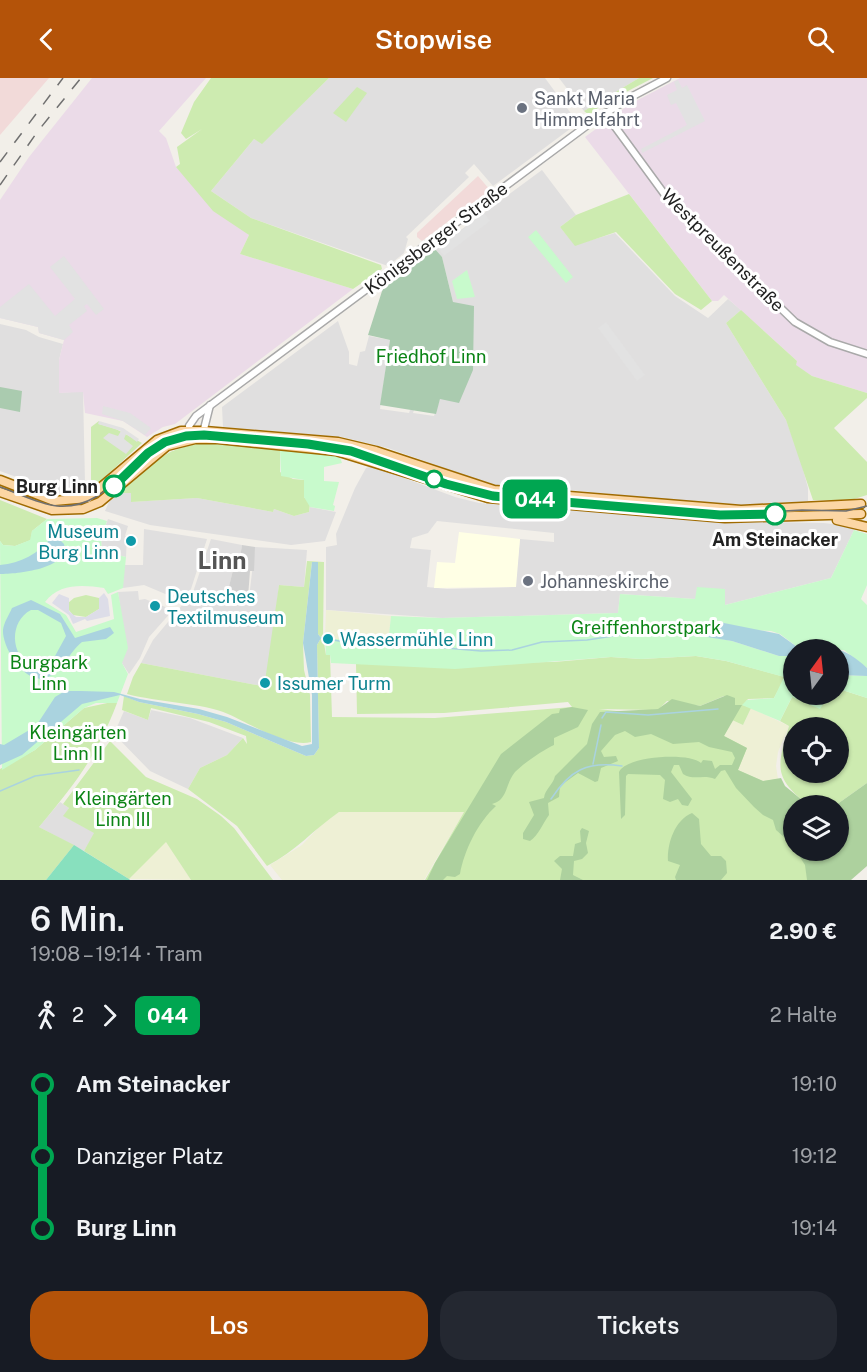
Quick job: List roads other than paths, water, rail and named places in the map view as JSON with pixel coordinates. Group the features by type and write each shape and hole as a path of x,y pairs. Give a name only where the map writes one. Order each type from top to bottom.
{"main road":[{"path":"0,480 46,499 72,501 88,498 149,445 170,434 205,430 338,442 376,451 458,480 500,491 741,510 806,505 865,509"},
{"path":"0,492 52,510 74,510 97,504 156,453 180,441 195,439 336,451 382,463 454,490 488,498 725,518 816,516 865,509"},
{"path":"816,516 867,526"}],"street":[{"name":"Königsberger Straße","path":"190,430 192,420 210,405 605,113 667,78"},
{"name":"Westpreußenstraße","path":"605,113 668,199 786,314 830,342 867,354"},
{"path":"190,430 195,439 205,430 210,405"}],"water":[{"path":"51,538 59,539 64,544 64,552 59,559 41,568 0,574 0,565 28,557"},
{"path":"312,562 318,562 318,634 321,638 317,645 319,748 314,755 306,756 226,722 139,702 120,695 82,704 22,755 0,765 0,744 4,745 36,726 55,697 65,691 114,692 199,709 227,717 302,746 312,744 312,695 303,643"},
{"path":"31,600 60,614 75,638 110,627 114,633 106,639 82,642 57,671 45,678 37,678 22,670 6,646 3,630 12,608","holes":["31,610 38,610 61,623 66,636 55,656 32,666 19,655 15,638 19,622 24,615"]},
{"path":"719,622 779,634 786,639 783,639 783,656 779,656 732,641 682,633"},
{"path":"849,655 867,668 867,676 849,675"}],"waterway":[{"path":"321,638 369,646 422,646 481,651 512,650 542,642 587,640 646,631 683,633"},
{"path":"602,718 606,712 648,715 718,709"},
{"path":"593,764 601,725"},
{"path":"551,799 565,781 580,770 599,765 622,766"},
{"path":"0,791 35,776 79,770"}],"tram line":[{"path":"0,487 50,505 78,504 95,497 111,486 156,447 174,437 196,433 279,438 342,446 493,494 732,514 802,510 846,511 867,506"},
{"name":"044","path":"114,486 148,453 165,442 179,437 204,435 308,444 351,451 394,463 446,484 493,496 720,515 775,514"}],"railway":[{"path":"0,162 63,78"},
{"path":"0,185 38,131 81,78"}],"place":[{"name":"Sankt Maria Himmelfahrt","path":"522,108"},
{"name":"Burg Linn","path":"114,486"},
{"name":"Am Steinacker","path":"775,514"},
{"name":"Museum Burg Linn","path":"131,541"},
{"name":"Johanneskirche","path":"528,581"},
{"name":"Deutsches Textilmuseum","path":"155,606"},
{"name":"Wassermühle Linn","path":"328,639"},
{"name":"Issumer Turm","path":"265,683"}],"district":[{"name":"Linn","path":"222,560"}],"park label":[{"name":"Friedhof Linn","path":"431,356"},
{"name":"Greiffenhorstpark","path":"646,627"},
{"name":"Burgpark Linn","path":"49,672"},
{"name":"Kleingärten Linn II","path":"78,742"},
{"name":"Kleingärten Linn III","path":"123,808"}]}
